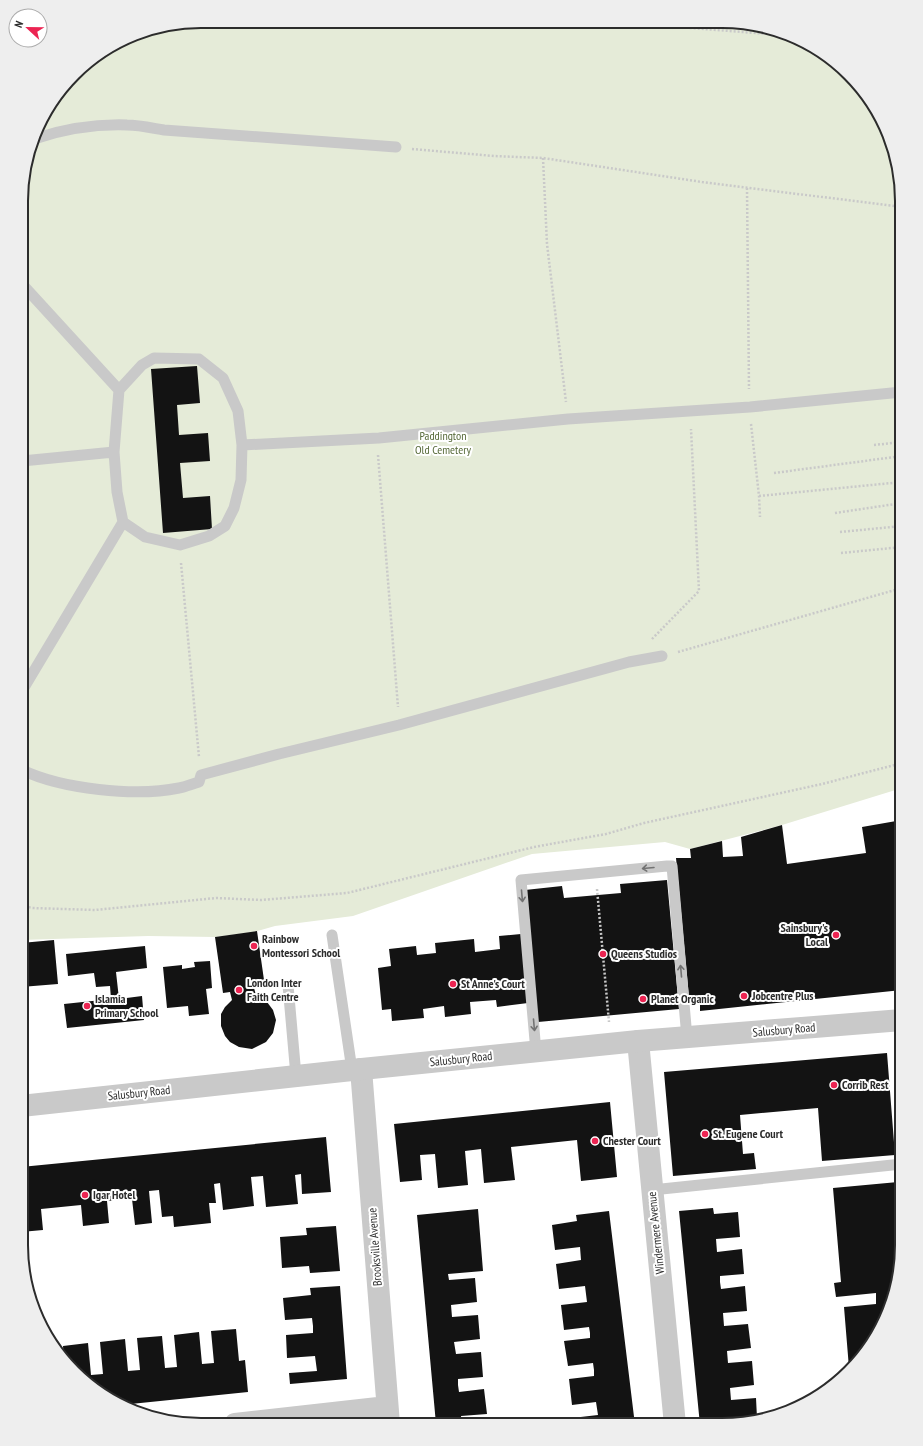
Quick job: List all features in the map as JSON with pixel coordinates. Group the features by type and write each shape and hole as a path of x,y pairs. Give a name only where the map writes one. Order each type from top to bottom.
{"street":[{"name":"Salusbury Road","path":"28,1105 356,1069 638,1041 895,1021"},
{"name":"Windermere Avenue","path":"638,1041 674,1418"},
{"name":"Brooksville Avenue","path":"356,1069 388,1415"},
{"path":"337,1418 388,1415"}],"lane":[{"path":"40,137 86,126 127,124 164,130 396,147"},
{"path":"28,291 119,390"},
{"path":"28,681 123,522 117,492 114,452 119,390 142,365 154,358 199,359 223,378 238,411 242,445 240,480 234,508 225,526 209,536 180,545 145,537 123,522"},
{"path":"242,445 379,438 568,419 750,407 895,393"},
{"path":"28,460 114,452"},
{"path":"28,773 61,783 101,790 138,791 179,788 199,782 201,775 399,724 629,662 662,656"},
{"path":"536,1052 520,880 672,866 687,1038"},
{"path":"332,936 356,1069"},
{"path":"288,985 296,1076"},
{"path":"652,1190 895,1165"}],"path":[{"path":"691,28 765,34"},
{"path":"396,147 494,156 543,158 695,181 895,206"},
{"path":"543,158 548,244 568,419"},
{"path":"747,188 750,407 760,517"},
{"path":"629,662 699,591 690,411"},
{"path":"379,438 378,452 399,724"},
{"path":"874,445 895,443"},
{"path":"774,473 895,457"},
{"path":"759,496 895,483"},
{"path":"835,513 895,504"},
{"path":"840,532 895,527"},
{"path":"180,545 201,775"},
{"path":"841,553 895,548"},
{"path":"662,656 895,590"},
{"path":"28,907 94,910 216,898 260,900 347,893 534,847 606,834 822,784 895,765"},
{"path":"596,873 611,1044"}],"green space":[{"name":"Paddington Old Cemetery","path":"190,28 733,28 755,31 788,41 818,57 836,71 852,87 866,105 882,135 892,168 895,190 895,790 782,825 690,849 665,842 532,854 353,916 275,926 254,932 215,937 148,936 28,940 28,190 31,168 41,135 57,105 71,87 87,71 105,57 135,41 168,31"}],"building":[{"path":"197,366 200,403 177,405 179,435 208,433 210,461 180,463 183,498 210,496 212,529 163,533 151,369"},
{"path":"895,821 895,991 700,1011 700,996 689,997 676,858 691,858 690,849 722,841 723,857 743,856 741,837 782,825 787,864 866,853 862,827"},
{"name":"Queens Studios","path":"667,880 679,1009 538,1022 525,890 562,886 564,898 621,893 620,884"},
{"name":"London Inter Faith Centre","path":"257,931 265,987 254,988 256,995 267,1002 273,1010 276,1020 273,1033 266,1042 252,1049 239,1047 230,1042 225,1036 221,1026 221,1014 232,1000 230,992 223,993 215,937"},
{"name":"St Anne's Court","path":"521,934 528,1003 497,1007 496,1000 470,1002 471,1014 445,1017 444,1006 423,1009 424,1018 392,1021 391,1009 382,1010 378,968 391,966 389,949 416,946 417,955 436,953 435,943 474,939 475,952 500,949 499,936"},
{"path":"54,940 58,984 28,986 28,942"},
{"path":"145,946 147,968 116,972 119,999 142,996 144,1020 67,1028 64,1004 111,999 110,986 96,987 94,973 68,976 66,954"},
{"path":"210,961 212,988 206,989 209,1014 189,1016 188,1006 167,1008 163,967 182,965 182,969 195,967 194,962"},
{"path":"887,1053 895,1155 822,1161 818,1108 740,1115 743,1154 754,1153 756,1169 673,1176 664,1072"},
{"path":"610,1102 617,1177 581,1181 577,1140 511,1147 515,1180 484,1183 481,1149 465,1151 468,1185 438,1188 435,1154 420,1155 422,1180 400,1182 394,1124"},
{"path":"326,1137 331,1192 302,1194 301,1174 295,1175 298,1204 266,1207 263,1176 251,1177 254,1206 223,1210 220,1183 214,1184 216,1203 209,1203 211,1223 174,1227 173,1216 162,1217 159,1190 149,1191 152,1223 135,1225 132,1199 107,1201 109,1223 83,1226 81,1205 41,1209 43,1230 28,1231 28,1166"},
{"path":"895,1182 895,1256 892,1278 882,1311 872,1331 849,1362 844,1307 876,1304 876,1293 836,1297 834,1283 841,1282 833,1188"},
{"path":"713,1208 714,1214 738,1212 740,1237 716,1239 717,1252 742,1249 744,1274 720,1276 720,1282 721,1289 745,1286 747,1311 723,1313 724,1326 748,1324 751,1348 727,1351 728,1363 752,1361 754,1385 730,1388 731,1400 756,1398 757,1415 733,1418 699,1418 679,1211"},
{"path":"478,1209 483,1271 448,1274 449,1280 475,1278 477,1302 451,1305 452,1317 478,1315 480,1339 454,1342 456,1354 481,1352 483,1377 458,1379 458,1385 459,1392 484,1389 487,1414 461,1416 461,1418 435,1418 417,1215"},
{"path":"609,1211 634,1418 572,1418 598,1415 596,1402 572,1405 569,1379 594,1376 594,1370 593,1363 568,1366 564,1341 590,1338 589,1327 564,1330 561,1305 587,1302 585,1286 559,1289 556,1264 581,1260 580,1247 555,1250 552,1225 577,1221 576,1215"},
{"path":"336,1226 340,1271 310,1273 309,1266 282,1268 280,1237 307,1235 306,1228"},
{"path":"340,1286 347,1379 290,1384 289,1373 317,1371 315,1356 287,1358 286,1335 313,1333 313,1326 312,1318 285,1320 283,1298 311,1295 310,1288"},
{"path":"236,1329 239,1361 245,1360 248,1392 133,1404 105,1389 87,1375 63,1349 63,1346 88,1343 91,1375 103,1374 100,1342 125,1339 128,1371 140,1370 137,1338 162,1336 165,1368 177,1367 174,1335 199,1332 202,1364 214,1363 211,1331"}],"place":[{"name":"Sainsbury's Local","path":"836,935"},
{"name":"Rainbow Montessori School","path":"254,946"},
{"name":"Queens Studios","path":"603,954"},
{"name":"St Anne's Court","path":"453,984"},
{"name":"London Inter Faith Centre","path":"239,990"},
{"name":"Jobcentre Plus","path":"744,996"},
{"name":"Planet Organic","path":"643,999"},
{"name":"Islamia Primary School","path":"87,1006"},
{"name":"Corrib Rest","path":"834,1085"},
{"name":"St. Eugene Court","path":"705,1134"},
{"name":"Chester Court","path":"595,1141"},
{"name":"Igar Hotel","path":"85,1195"}]}
